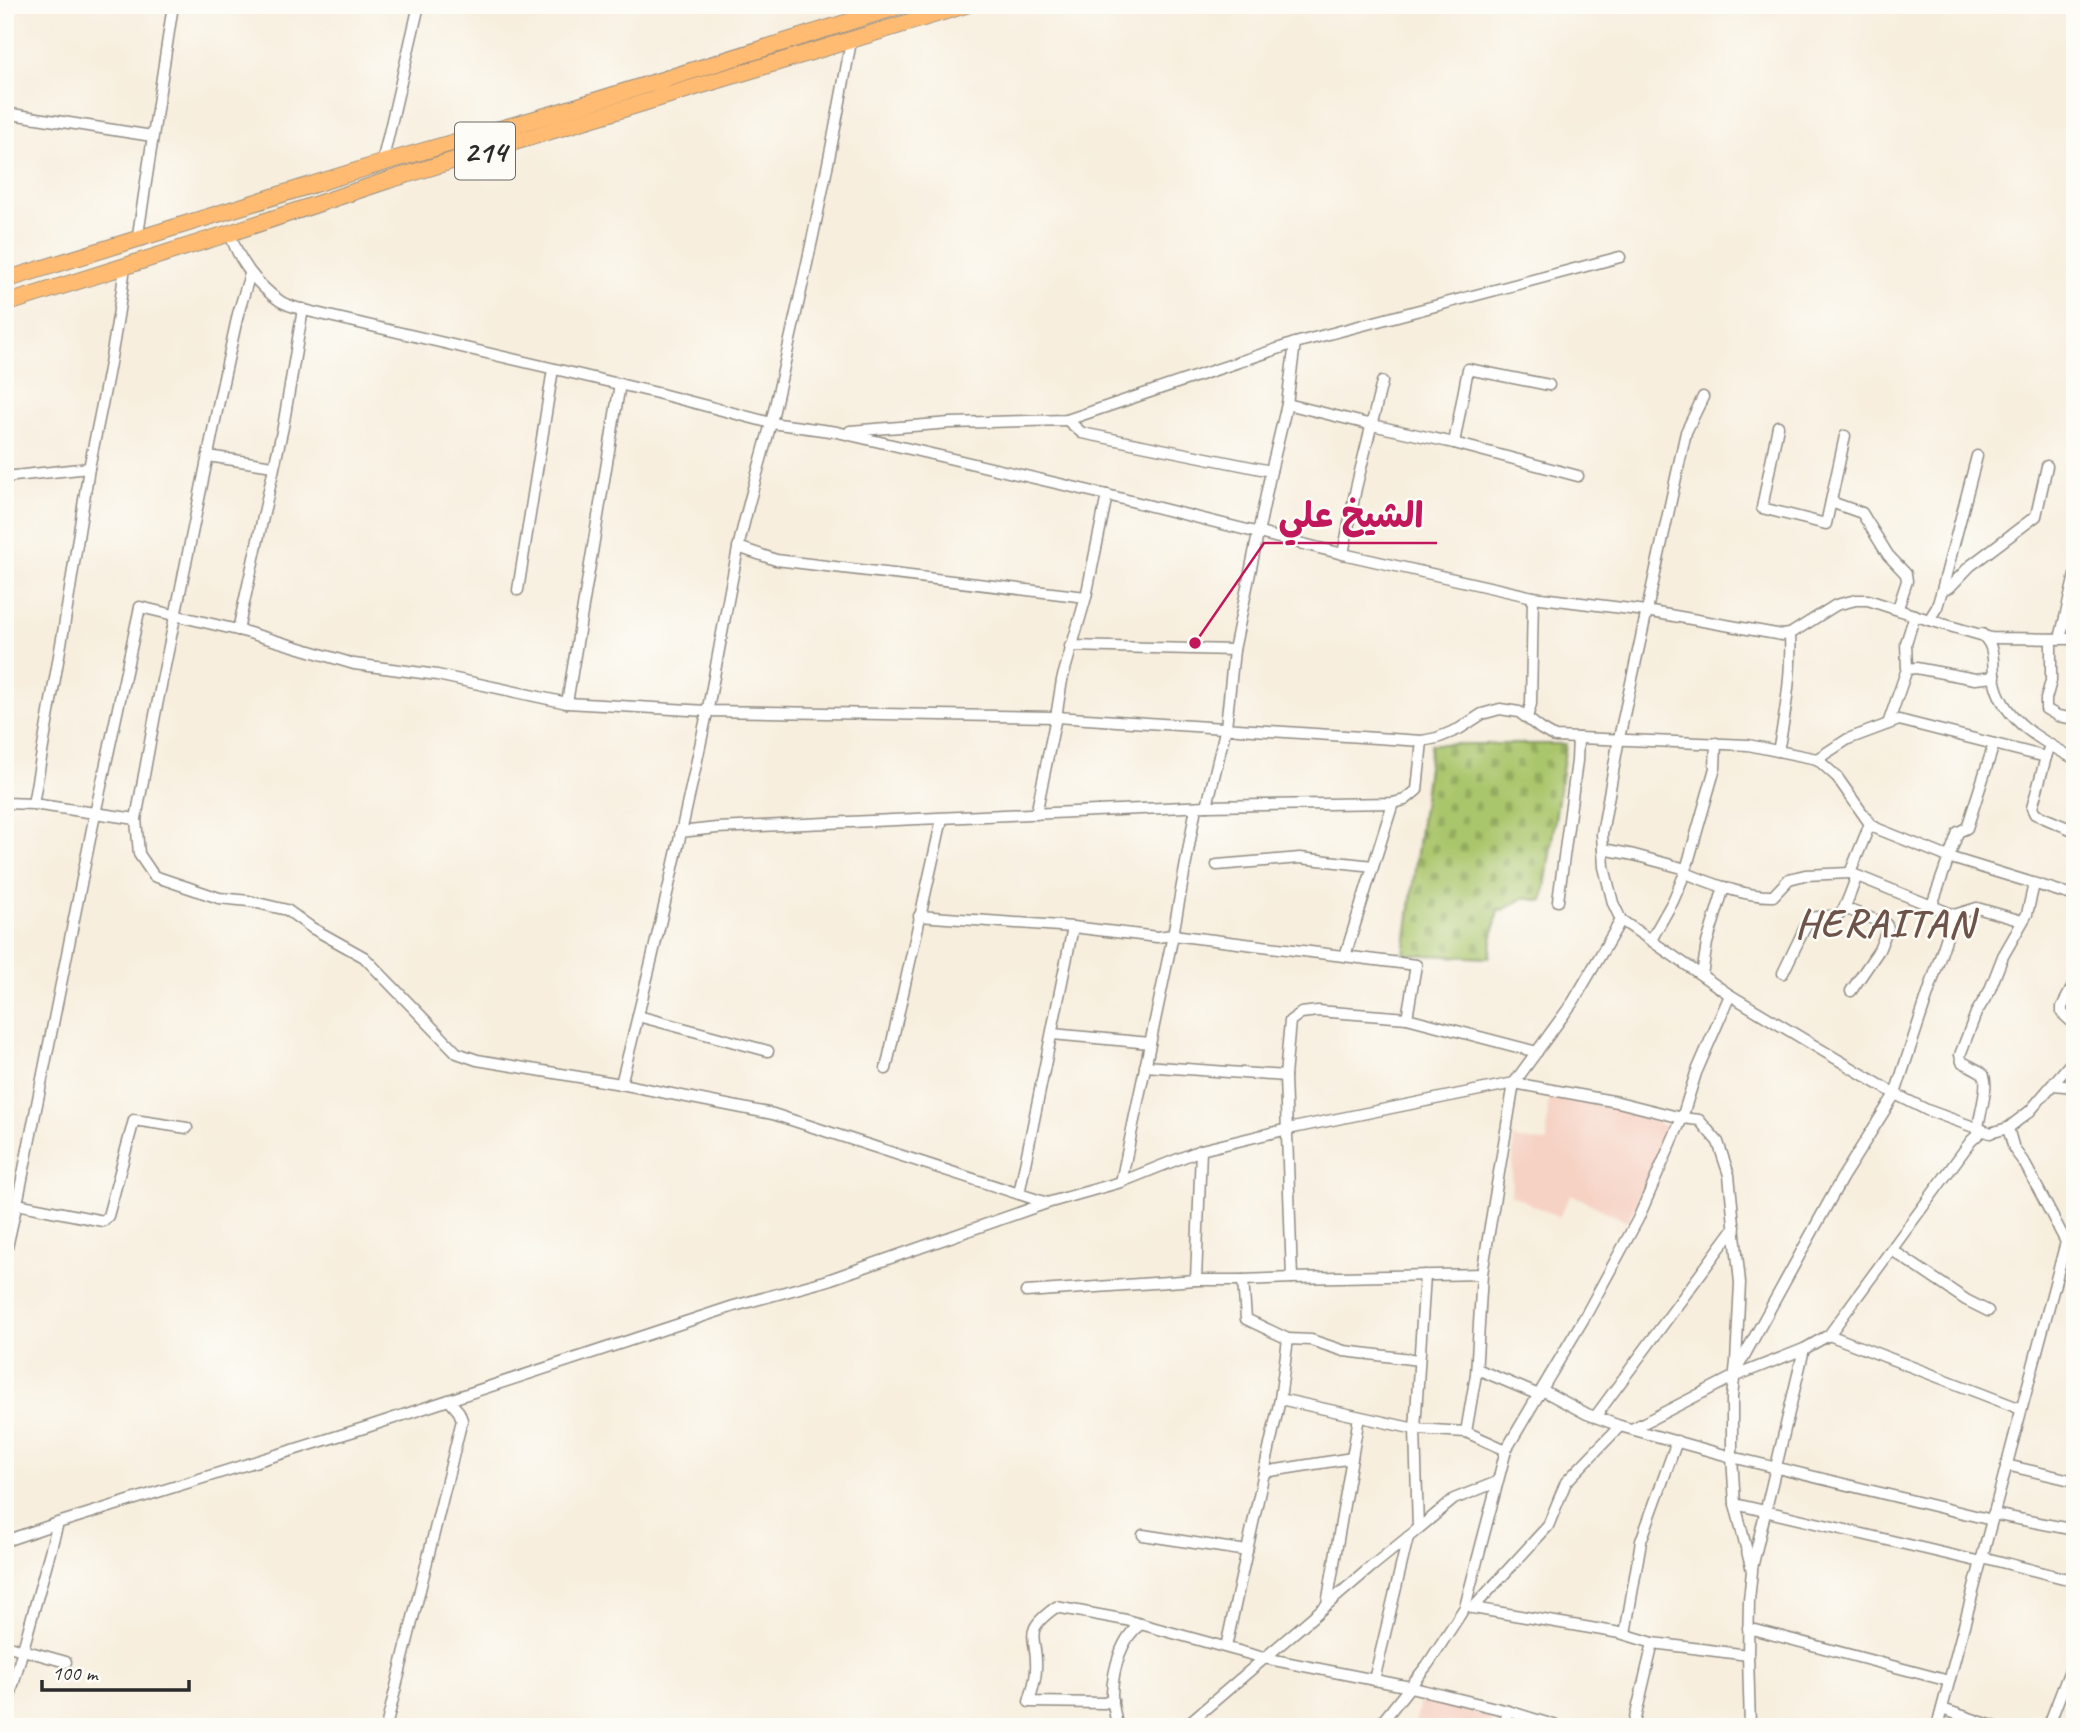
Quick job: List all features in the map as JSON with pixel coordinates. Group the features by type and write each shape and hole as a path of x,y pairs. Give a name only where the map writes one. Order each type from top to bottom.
{"highway":[{"name":"214","path":"5,280 903,5"},
{"name":"214","path":"5,304 389,180 966,5"},
{"path":"243,207 249,227"},
{"path":"208,218 214,238"}],"street":[{"path":"137,240 173,5"},
{"path":"383,163 419,5"},
{"path":"621,1084 659,935 707,711 738,547 771,423 810,251 851,41"},
{"path":"5,113 152,136"},
{"path":"230,233 234,246 250,274 281,302 303,309 620,384 771,423 837,432 1533,597 1646,611 1774,634 1790,634 1836,605 1868,600 1991,638 2075,639"},
{"path":"837,432 950,423 1067,420 1295,343 1620,257"},
{"path":"33,804 89,468 120,309 125,265"},
{"path":"250,274 208,456 136,819 139,854 155,876 219,898 249,901 287,910 312,928 363,957 457,1053 477,1060 621,1084 773,1114 1047,1203"},
{"path":"239,630 284,427 303,309"},
{"path":"1121,1182 1201,806 1226,727 1234,650 1287,404 1295,343"},
{"path":"518,590 553,369"},
{"path":"1454,443 1468,369 1549,385"},
{"path":"1343,554 1382,382"},
{"path":"567,702 620,384"},
{"path":"1703,397 1686,432 1619,738 1602,834 1604,867 1613,903 1621,920 1730,995 1895,1094 1927,1110 1990,1133 2008,1128 2030,1111 2075,1058"},
{"path":"1287,404 1454,443 1578,476"},
{"path":"1067,420 1082,433 1271,471"},
{"path":"1778,426 1762,508 1826,524 1845,436"},
{"path":"208,456 274,466"},
{"path":"1929,620 1937,607 1942,590 1977,456"},
{"path":"1942,590 1950,587 1970,566 2036,516 2047,466"},
{"path":"5,477 89,468"},
{"path":"1036,814 1062,680 1086,597 1107,495"},
{"path":"1831,502 1862,513 1888,555 1906,573 1907,581 1898,608"},
{"path":"738,547 776,560 1086,597"},
{"path":"2075,575 2055,639 2051,681 2046,699 2046,709 2058,716 2075,719"},
{"path":"2055,639 2075,589"},
{"path":"1527,717 1531,704 1533,597"},
{"path":"5,1256 140,607 239,630 354,664 437,675 567,702 707,711 1056,717 1422,741 1459,729 1482,714 1500,709 1519,712 1555,737 1748,745 1817,760 1837,777 1870,824 1878,829 1948,857 2075,896"},
{"path":"1888,724 1907,669 1906,643 1915,615"},
{"path":"1778,751 1786,709 1791,658 1790,634"},
{"path":"1982,634 1991,647 1996,686 2004,704 2048,751"},
{"path":"1070,646 1234,650"},
{"path":"1907,669 1916,668 1975,679 1994,677"},
{"path":"1817,760 1848,739 1899,720 1994,744 2048,751 2075,759"},
{"path":"1558,901 1578,738"},
{"path":"681,832 731,827 1201,806 1394,803 1405,800 1417,790 1422,741"},
{"path":"1651,940 1674,901 1685,871 1715,768 1716,743"},
{"path":"1932,905 1958,832 1967,828 1994,744"},
{"path":"2048,751 2032,808 2035,814 2075,831"},
{"path":"5,803 33,804 136,819"},
{"path":"1345,956 1394,803"},
{"path":"886,1069 942,819"},
{"path":"1783,973 1809,919 1838,914 1844,908 1870,824"},
{"path":"1603,849 1634,855 1724,887 1764,897 1773,897 1789,879 1805,875 1853,875 1954,915 1977,908 2022,921"},
{"path":"1217,865 1300,858 1373,866"},
{"path":"1632,1429 1733,1377 1804,1349 1829,1335 1892,1250 1980,1129 1979,1117 1986,1079 1983,1074 1962,1062 1960,1055 1976,1013 1989,992 2003,956 2030,904 2034,884"},
{"path":"1702,975 1707,943 1724,887"},
{"path":"1844,908 1886,924 1888,928 1879,950 1851,991"},
{"path":"1733,1377 1842,1178 1895,1094 1954,915"},
{"path":"919,916 1073,927 1157,937 1173,935 1416,965 1407,1018"},
{"path":"1466,1432 1477,1370 1482,1274 1514,1083 1573,1002 1621,920"},
{"path":"1019,1194 1073,927"},
{"path":"2075,982 2062,1007 2062,1013 2075,1025"},
{"path":"1469,1608 1506,1450 1587,1313 1638,1219 1682,1118 1696,1073 1730,995"},
{"path":"1292,1278 1285,1076 1290,1021 1301,1013 1318,1011 1407,1018 1537,1052"},
{"path":"638,1016 768,1051"},
{"path":"1052,1034 1150,1043"},
{"path":"1145,1066 1285,1076"},
{"path":"5,1541 354,1432 734,1306 837,1276 1047,1203 1121,1182 1201,1150 1288,1129 1514,1083 1699,1120 1718,1142 1729,1175 1740,1283 1733,1377 1732,1457 1735,1504 1752,1571"},
{"path":"2053,1085 2075,1087"},
{"path":"17,1204 103,1221 108,1216 134,1120 187,1128"},
{"path":"2008,1128 2014,1149 2075,1255"},
{"path":"1196,1280 1201,1150"},
{"path":"1595,1417 1735,1227"},
{"path":"1937,1727 2066,1242"},
{"path":"1892,1250 1966,1300 1988,1311"},
{"path":"1026,1292 1196,1280 1482,1274"},
{"path":"1418,1529 1415,1429 1425,1275"},
{"path":"1243,1280 1246,1320 1287,1339 1311,1340 1344,1351 1419,1360"},
{"path":"1829,1335 2021,1409"},
{"path":"1226,1647 1280,1399 1287,1339"},
{"path":"1750,1727 1748,1628 1752,1571 1804,1349"},
{"path":"1477,1370 1540,1392 1620,1426 1732,1457 1992,1517 2075,1530"},
{"path":"1280,1399 1415,1429 1466,1432 1506,1450"},
{"path":"386,1727 462,1420 449,1400"},
{"path":"1327,1604 1359,1418"},
{"path":"1378,1727 1469,1608 1549,1526 1566,1482 1620,1426"},
{"path":"1625,1634 1641,1541 1677,1441"},
{"path":"1264,1472 1352,1458"},
{"path":"2006,1465 2075,1480"},
{"path":"1189,1725 1327,1604 1454,1499 1497,1482"},
{"path":"1735,1504 2075,1581"},
{"path":"5,1714 58,1523"},
{"path":"1143,1535 1247,1550"},
{"path":"1374,1680 1408,1537"},
{"path":"1112,1700 1104,1703 1029,1702 1036,1670 1033,1645 1035,1626 1056,1607 1141,1624 1264,1658 1410,1687 1560,1727"},
{"path":"1469,1608 1625,1634 1653,1643 1748,1655"},
{"path":"1117,1727 1112,1700 1118,1661 1126,1639 1132,1630 1141,1624"},
{"path":"1748,1628 1949,1681"},
{"path":"1633,1727 1653,1643"},
{"path":"5,1645 66,1662"},
{"path":"2048,1727 2072,1670 2075,1648"},
{"path":"1941,1709 1996,1727"},
{"path":"1504,1727 1508,1711"}],"shaded area":[{"path":"1548,1094 1606,1105 1668,1127 1644,1189 1627,1222 1571,1194 1559,1217 1511,1195 1514,1137 1518,1140 1547,1142"},
{"path":"1421,1698 1491,1717 1490,1727 1414,1727"}],"green space":[{"path":"1431,744 1566,744 1543,901 1524,898 1503,910 1498,909 1489,958 1404,954"}],"place":[{"name":"الشيخ علي","path":"1195,643"}],"district":[{"name":"HERAITAN","path":"1885,923"}]}
